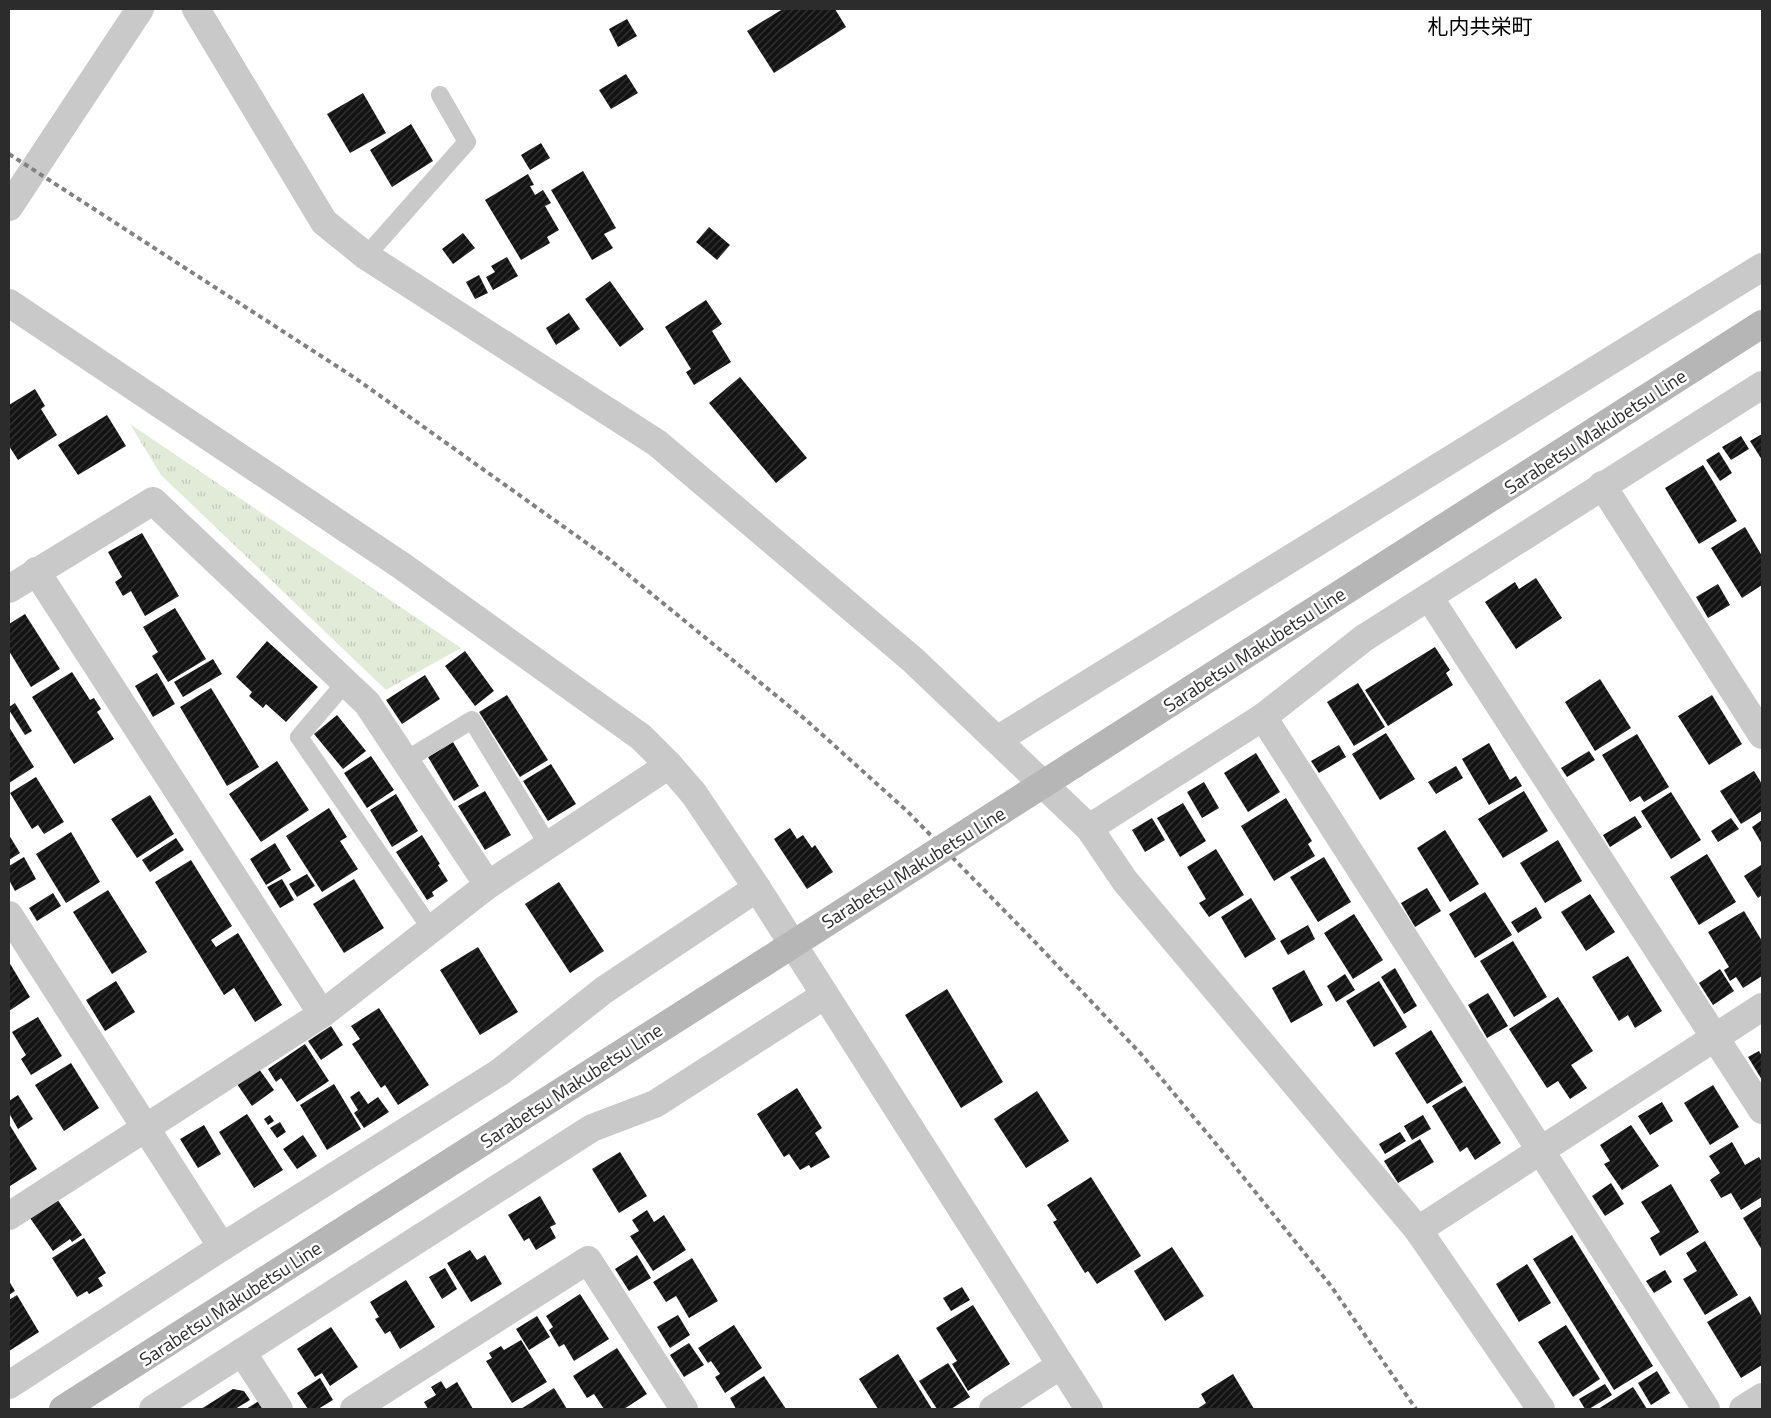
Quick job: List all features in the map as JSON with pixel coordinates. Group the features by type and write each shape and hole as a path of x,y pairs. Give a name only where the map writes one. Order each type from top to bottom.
{"main road":[{"name":"Sarabetsu Makubetsu Line","path":"63,1409 1762,324"}],"street":[{"path":"9,208 140,9"},
{"path":"196,9 324,222 366,256 657,443 913,660 1089,828 1125,881 1418,1230 1541,1409"},
{"path":"997,740 1762,267"},
{"path":"9,303 402,566 641,736 694,794 757,888 1089,1409"},
{"path":"1089,828 1263,716 1364,638 1762,385"},
{"path":"1602,485 1762,735"},
{"path":"9,588 153,501 367,703 488,885"},
{"path":"36,571 322,1014"},
{"path":"1429,597 1762,1110"},
{"path":"1263,716 1706,1409"},
{"path":"9,1216 322,1014 488,885 669,765"},
{"path":"9,1386 222,1247 500,1072 604,990 757,888"},
{"path":"9,915 222,1247"},
{"path":"153,1409 592,1128 655,1104 825,995"},
{"path":"1418,1230 1762,1007"},
{"path":"354,1409 588,1260 680,1408"},
{"path":"242,1352 279,1409"},
{"path":"993,1409 1061,1365"},
{"path":"1743,1409 1762,1397"}],"lane":[{"path":"366,256 467,142 440,94"},
{"path":"345,683 299,737 432,929"},
{"path":"406,760 472,720 548,845"}],"green space":[{"path":"130,424 461,648 386,690 161,475"}],"building":[{"path":"783,9 835,9 846,27 774,73 747,31"},
{"path":"627,19 637,36 618,47 609,29"},
{"path":"626,74 638,93 611,109 599,90"},
{"path":"363,93 386,133 350,153 327,114"},
{"path":"411,124 433,161 392,187 370,150"},
{"path":"541,143 550,158 530,170 521,155"},
{"path":"583,171 616,228 604,234 613,248 592,260 551,190"},
{"path":"528,174 534,185 530,186 535,195 543,190 551,203 545,206 559,230 547,237 550,243 521,260 485,200"},
{"path":"709,227 730,245 717,260 696,242"},
{"path":"463,233 475,248 453,264 442,249"},
{"path":"507,257 518,276 493,290 486,277 495,272 491,266"},
{"path":"479,275 488,293 475,299 466,282"},
{"path":"610,281 644,329 620,347 585,299"},
{"path":"706,300 722,324 712,331 731,362 694,385 686,372 691,369 665,327"},
{"path":"569,313 580,329 556,345 546,328"},
{"path":"740,377 807,458 776,483 709,403"},
{"path":"35,389 45,406 41,409 57,435 18,460 9,446 9,405"},
{"path":"107,415 126,446 78,475 58,445"},
{"path":"1762,434 1762,460 1750,441"},
{"path":"1741,436 1749,449 1731,460 1722,447"},
{"path":"1719,452 1732,473 1720,481 1706,460"},
{"path":"1703,465 1737,521 1699,544 1665,488"},
{"path":"1745,527 1762,556 1762,585 1742,598 1711,548"},
{"path":"142,533 179,596 145,616 131,591 123,596 115,582 122,577 108,552"},
{"path":"1536,578 1562,618 1516,649 1485,602 1515,582 1519,589"},
{"path":"1718,584 1730,605 1708,618 1696,597"},
{"path":"175,608 206,659 168,682 152,656 158,652 143,627"},
{"path":"25,614 60,669 31,687 9,651 9,624"},
{"path":"267,641 318,687 286,722 266,704 263,708 249,696 252,692 236,677"},
{"path":"1435,647 1450,670 1446,673 1453,685 1388,726 1365,690"},
{"path":"465,651 494,691 475,706 445,666"},
{"path":"213,659 222,674 183,697 174,682"},
{"path":"72,672 90,700 94,698 101,709 97,712 114,739 74,764 32,697"},
{"path":"157,673 175,704 153,717 135,686"},
{"path":"425,675 440,699 402,724 386,700"},
{"path":"1600,679 1631,728 1595,751 1565,702"},
{"path":"1358,683 1385,727 1354,746 1327,702"},
{"path":"211,688 259,767 227,786 180,707"},
{"path":"507,695 548,760 520,777 479,712"},
{"path":"1712,695 1742,744 1709,765 1678,716"},
{"path":"15,703 32,731 25,735 9,710 9,707"},
{"path":"337,715 366,751 343,769 314,734"},
{"path":"9,727 34,767 9,783"},
{"path":"1386,733 1415,779 1380,800 1352,754"},
{"path":"1637,734 1669,787 1644,802 1640,796 1630,802 1602,755"},
{"path":"453,742 479,786 454,801 428,757"},
{"path":"1489,743 1510,780 1516,776 1522,786 1489,805 1462,759"},
{"path":"1339,745 1346,757 1319,773 1311,761"},
{"path":"1589,751 1595,760 1567,777 1561,768"},
{"path":"1256,753 1280,792 1248,812 1224,773"},
{"path":"371,756 394,790 367,808 344,773"},
{"path":"277,761 309,810 261,842 229,794"},
{"path":"551,764 576,804 548,821 523,781"},
{"path":"1456,766 1463,778 1436,794 1428,782"},
{"path":"1754,771 1762,784 1762,811 1741,824 1720,791"},
{"path":"36,777 64,822 44,834 38,825 32,829 10,793"},
{"path":"1204,782 1219,808 1202,818 1187,792"},
{"path":"485,791 511,835 485,850 458,806"},
{"path":"1524,791 1548,831 1503,858 1478,819"},
{"path":"1671,792 1701,840 1671,859 1641,811"},
{"path":"396,794 418,831 392,847 370,810"},
{"path":"150,795 174,834 137,858 111,819"},
{"path":"1286,798 1312,841 1308,844 1315,856 1274,881 1241,826"},
{"path":"1183,803 1206,841 1180,857 1157,818"},
{"path":"329,808 347,837 340,841 358,869 322,892 286,836"},
{"path":"1635,816 1642,827 1610,847 1603,835"},
{"path":"1152,818 1165,840 1145,852 1132,830"},
{"path":"1731,818 1739,829 1718,842 1711,831"},
{"path":"1762,820 1762,844 1752,827"},
{"path":"790,828 797,839 803,835 812,848 815,845 833,872 807,889 774,839"},
{"path":"1445,830 1479,884 1450,902 1417,848"},
{"path":"71,832 100,882 66,903 36,854"},
{"path":"9,835 20,853 9,860"},
{"path":"422,835 448,881 432,892 434,896 427,900 396,852"},
{"path":"176,838 184,850 150,872 142,860"},
{"path":"1558,840 1582,881 1545,903 1520,863"},
{"path":"275,843 291,870 266,885 250,859"},
{"path":"1216,849 1244,895 1209,917 1199,903 1206,899 1187,867"},
{"path":"1707,854 1736,902 1699,925 1670,877"},
{"path":"24,857 36,879 15,891 9,880 9,866"},
{"path":"1324,857 1351,902 1318,922 1290,877"},
{"path":"191,860 232,926 211,940 216,947 238,933 282,1005 255,1022 234,988 224,995 155,882"},
{"path":"1761,865 1762,895 1758,898 1744,876"},
{"path":"307,874 315,886 297,897 289,884"},
{"path":"282,879 294,900 280,908 267,887"},
{"path":"354,879 384,928 344,953 313,904"},
{"path":"559,882 604,951 570,973 525,904"},
{"path":"1427,888 1441,911 1415,927 1401,903"},
{"path":"108,890 147,952 112,974 73,912"},
{"path":"1485,892 1512,935 1475,958 1449,914"},
{"path":"53,893 61,906 37,921 29,908"},
{"path":"1590,894 1615,932 1586,951 1561,912"},
{"path":"1251,898 1276,939 1245,958 1221,917"},
{"path":"1536,907 1542,918 1518,933 1511,922"},
{"path":"1744,911 1762,941 1762,976 1743,988 1736,977 1730,981 1724,970 1729,967 1708,932"},
{"path":"1354,914 1383,960 1353,979 1324,933"},
{"path":"1308,925 1315,939 1288,955 1280,941"},
{"path":"1513,941 1547,997 1514,1017 1480,961"},
{"path":"478,947 518,1012 480,1035 440,970"},
{"path":"1628,956 1662,1011 1635,1028 1628,1015 1619,1021 1592,977"},
{"path":"9,962 30,997 9,1011"},
{"path":"1395,968 1417,1006 1404,1014 1381,977"},
{"path":"1720,969 1734,991 1713,1005 1699,983"},
{"path":"1304,970 1323,1005 1291,1023 1272,988"},
{"path":"1345,974 1355,990 1336,1002 1327,986"},
{"path":"116,981 135,1012 105,1031 86,1000"},
{"path":"1379,981 1407,1027 1374,1047 1346,1001"},
{"path":"947,989 1003,1082 961,1108 905,1015"},
{"path":"1488,993 1508,1026 1487,1038 1468,1005"},
{"path":"1558,997 1593,1051 1571,1065 1587,1088 1570,1099 1558,1081 1547,1088 1509,1029"},
{"path":"379,1008 429,1085 398,1105 385,1085 381,1088 352,1044 360,1039 351,1026"},
{"path":"38,1017 62,1056 31,1075 21,1059 26,1055 12,1032"},
{"path":"331,1026 343,1045 321,1060 308,1041"},
{"path":"1431,1030 1463,1082 1427,1104 1395,1053"},
{"path":"305,1044 329,1081 297,1102 281,1078 276,1082 268,1069"},
{"path":"1759,1051 1762,1056 1762,1080 1748,1057"},
{"path":"71,1063 99,1108 64,1131 35,1085"},
{"path":"259,1069 274,1090 252,1106 237,1084"},
{"path":"334,1084 361,1129 327,1150 300,1105"},
{"path":"1713,1085 1739,1127 1710,1145 1684,1103"},
{"path":"1465,1086 1501,1143 1475,1160 1467,1147 1460,1152 1432,1106"},
{"path":"797,1088 822,1128 815,1133 830,1157 811,1168 809,1165 800,1170 789,1154 784,1157 757,1114"},
{"path":"359,1091 368,1104 378,1097 389,1112 364,1128 354,1113 358,1110 350,1097"},
{"path":"1037,1091 1069,1141 1026,1168 994,1119"},
{"path":"18,1095 33,1119 18,1129 9,1113 9,1101"},
{"path":"1662,1102 1673,1121 1650,1135 1638,1116"},
{"path":"247,1114 283,1170 254,1188 219,1132"},
{"path":"270,1115 274,1121 268,1125 264,1119"},
{"path":"1423,1115 1431,1129 1412,1140 1404,1126"},
{"path":"280,1122 286,1132 277,1138 270,1128"},
{"path":"9,1124 37,1169 10,1186 9,1185"},
{"path":"204,1125 221,1154 198,1168 180,1139"},
{"path":"1631,1125 1659,1166 1622,1190 1604,1164 1610,1161 1600,1145"},
{"path":"1400,1132 1406,1141 1385,1154 1379,1144"},
{"path":"303,1135 317,1156 297,1169 283,1149"},
{"path":"1420,1139 1434,1162 1398,1183 1384,1161"},
{"path":"1732,1142 1745,1165 1759,1157 1762,1162 1762,1197 1741,1210 1731,1193 1721,1198 1710,1180 1720,1173 1709,1156"},
{"path":"620,1152 647,1196 619,1213 592,1169"},
{"path":"1091,1177 1141,1256 1097,1284 1088,1271 1085,1273 1053,1222 1057,1220 1047,1205"},
{"path":"1611,1183 1624,1204 1605,1216 1592,1196"},
{"path":"1671,1184 1699,1232 1660,1256 1650,1238 1660,1232 1641,1202"},
{"path":"540,1196 556,1224 550,1227 556,1238 536,1250 529,1238 524,1241 508,1215"},
{"path":"57,1199 82,1235 72,1242 70,1239 53,1251 30,1218"},
{"path":"1762,1206 1762,1250 1743,1218"},
{"path":"647,1210 654,1222 664,1215 686,1250 653,1271 630,1236 639,1231 632,1220"},
{"path":"1572,1235 1653,1366 1614,1390 1533,1259"},
{"path":"84,1238 106,1273 98,1278 103,1286 89,1294 87,1291 77,1297 52,1258"},
{"path":"1705,1241 1738,1295 1705,1315 1683,1279 1697,1271 1686,1253"},
{"path":"1172,1247 1204,1296 1165,1321 1134,1271"},
{"path":"470,1250 477,1260 485,1255 502,1284 471,1302 447,1263"},
{"path":"637,1255 651,1278 629,1291 615,1269"},
{"path":"692,1258 718,1301 689,1318 676,1296 666,1302 653,1282"},
{"path":"1527,1264 1551,1303 1519,1322 1496,1284"},
{"path":"445,1268 457,1289 442,1299 429,1277"},
{"path":"1665,1270 1672,1282 1654,1293 1646,1281"},
{"path":"406,1280 435,1327 400,1349 390,1331 385,1334 375,1319 379,1317 370,1302"},
{"path":"9,1281 15,1291 9,1295"},
{"path":"962,1287 970,1300 951,1311 943,1298"},
{"path":"580,1294 609,1339 574,1361 564,1344 559,1347 549,1330 553,1327 546,1316"},
{"path":"17,1295 39,1332 9,1351 9,1300"},
{"path":"1750,1296 1762,1317 1762,1365 1741,1378 1707,1322"},
{"path":"973,1305 1010,1364 968,1391 952,1364 957,1361 936,1328"},
{"path":"678,1315 690,1335 670,1348 657,1327"},
{"path":"537,1316 550,1337 529,1350 516,1329"},
{"path":"734,1325 762,1368 725,1393 715,1377 720,1374 711,1361 708,1363 698,1348"},
{"path":"1566,1325 1600,1379 1573,1397 1538,1342"},
{"path":"331,1327 358,1367 330,1386 322,1373 315,1377 297,1349"},
{"path":"521,1340 547,1382 512,1403 486,1361 492,1358 489,1353 501,1346 504,1350"},
{"path":"689,1343 704,1365 684,1377 670,1355"},
{"path":"617,1348 647,1394 624,1409 604,1409 594,1394 587,1398 573,1376"},
{"path":"898,1354 932,1409 878,1409 859,1379"},
{"path":"948,1363 970,1397 951,1409 937,1409 919,1381"},
{"path":"1657,1371 1670,1393 1651,1405 1638,1383"},
{"path":"1233,1374 1254,1409 1197,1409 1206,1403 1201,1394"},
{"path":"764,1376 786,1409 736,1409 730,1398"},
{"path":"320,1378 333,1400 318,1409 308,1409 297,1393"},
{"path":"441,1381 446,1389 457,1382 473,1409 428,1409 424,1402 436,1395 431,1387"},
{"path":"1605,1384 1612,1395 1589,1409 1585,1409 1579,1399"},
{"path":"1633,1387 1647,1409 1598,1409"},
{"path":"554,1388 567,1409 521,1409"},
{"path":"233,1389 244,1391 250,1400 235,1409 201,1409"},
{"path":"259,1401 264,1409 246,1409"}],"railway":[{"path":"9,154 355,378 609,559 806,720 907,811 1141,1054 1331,1286 1416,1409"}],"district":[{"name":"札内共栄町","path":"1480,26"}]}
